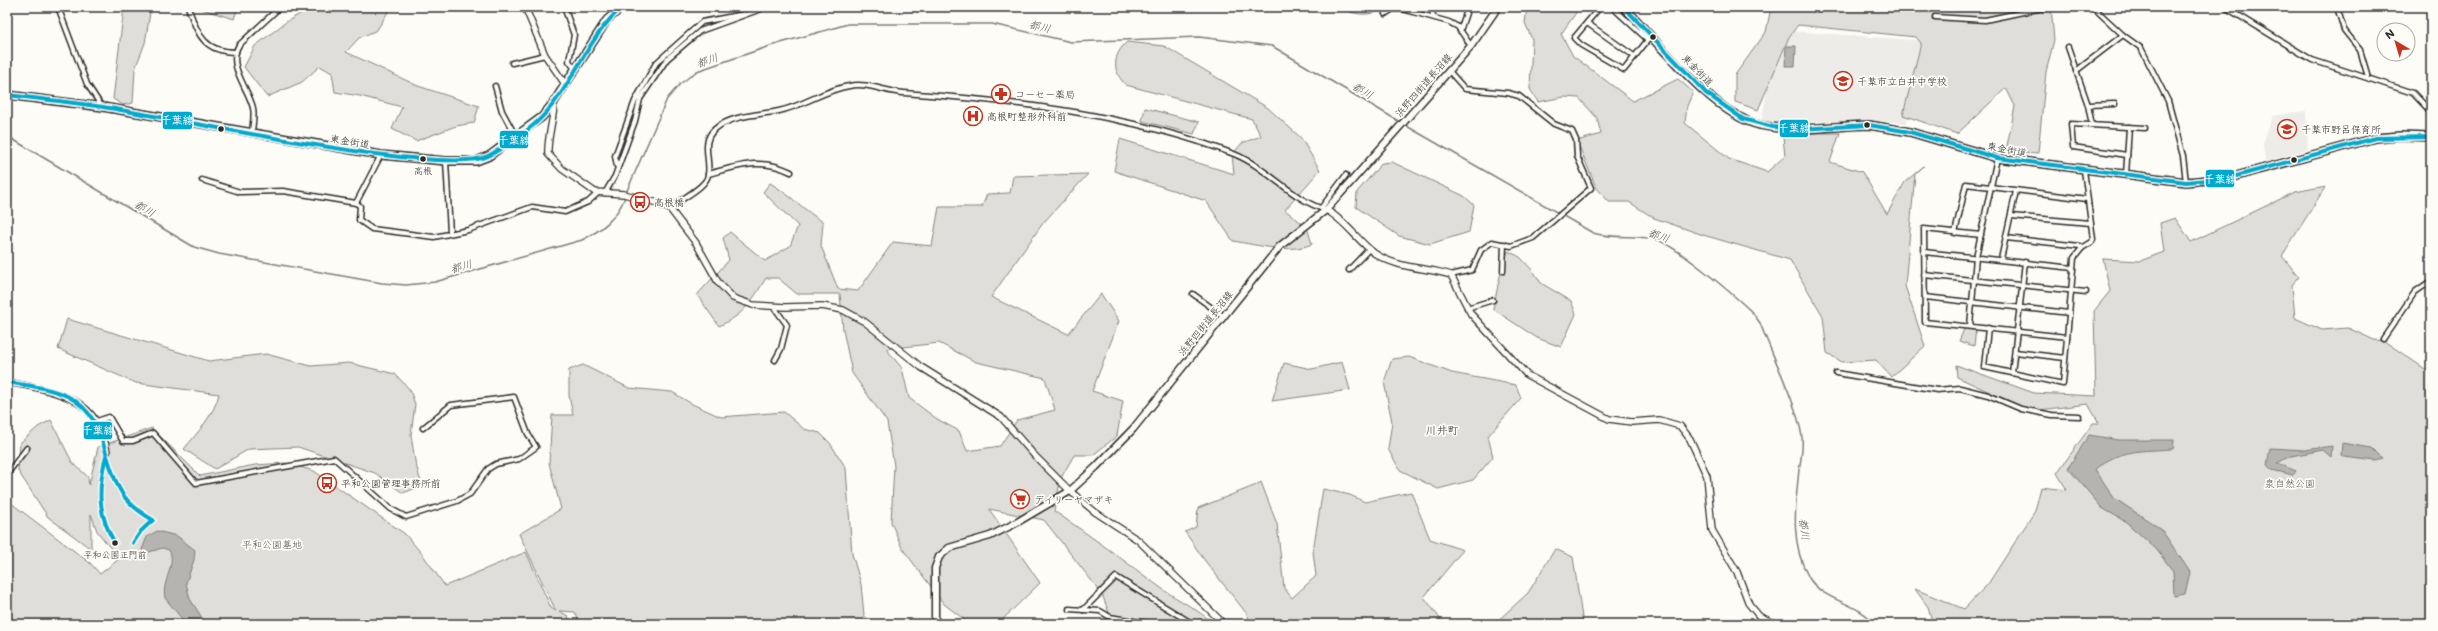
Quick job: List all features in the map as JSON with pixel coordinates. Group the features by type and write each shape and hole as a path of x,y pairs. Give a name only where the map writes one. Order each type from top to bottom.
{"highway":[{"name":"東金街道","path":"7,95 102,108 381,155 446,161 476,161 488,156 517,137 538,120 554,102 607,20 622,7"},
{"name":"東金街道","path":"1624,7 1650,38 1714,100 1730,113 1750,123 1782,128 1883,127 1910,132 1997,158 2186,182 2230,178 2375,138 2400,136 2431,137"}],"main road":[{"name":"浜野四街道長沼線","path":"935,624 935,568 939,557 944,551 1005,529 1070,491 1133,429 1280,246 1324,209 1471,46 1498,7"}],"street":[{"path":"58,7 86,84 102,108"},
{"path":"188,7 196,30 204,42 223,52 236,52"},
{"path":"252,134 254,111 236,65 236,52 239,45 280,7"},
{"path":"525,7 545,55 565,84"},
{"path":"564,7 574,35 569,60 575,69"},
{"path":"1432,7 1433,16"},
{"path":"1460,32 1468,7"},
{"path":"1600,7 1574,38 1581,45 1624,70 1650,38 1612,7"},
{"path":"1936,17 1985,20 2047,7"},
{"path":"2093,7 2123,35 2141,48 2168,101 2183,156 2186,182"},
{"path":"2225,7 2312,60 2414,93 2431,112"},
{"path":"2337,7 2344,30 2360,50 2368,77"},
{"path":"202,180 240,192 283,191 356,203 360,206 360,220 372,228 434,237 468,230 532,207 565,212 583,204 601,193 615,176 617,166 635,121 640,99 667,59 700,31 761,9"},
{"path":"1385,14 1393,10 1402,9 1433,16 1450,22 1458,27 1471,46"},
{"path":"617,166 615,156 632,107 656,63 702,22 746,14"},
{"path":"1587,23 1634,56"},
{"path":"2076,71 2123,35"},
{"path":"2068,47 2088,105 2092,125"},
{"path":"512,63 545,55"},
{"path":"670,209 705,183 708,174 706,143 709,136 721,125 753,115 799,106 826,92 850,85 862,85 896,92 1016,102 1164,132 1244,158 1334,214 1369,248 1398,264 1451,275 1472,270 1481,250 1492,242 1518,245 1533,238 1591,188 1577,156 1575,135 1572,131 1554,124 1525,99 1508,93 1467,90 1462,87 1449,71"},
{"path":"495,86 502,111 517,137"},
{"path":"554,102 554,116 548,142 548,154 562,169 590,190 601,193 624,194 658,203 670,209 696,243 718,282 733,298 753,305 822,306 843,310 865,322 920,367 1001,417 1034,455 1070,491 1095,512 1138,540 1224,624"},
{"path":"2088,105 2115,104"},
{"path":"2128,155 2073,147 2071,124 2145,128"},
{"path":"2126,175 2129,127"},
{"path":"356,203 381,155"},
{"path":"1970,326 1976,257 1997,158"},
{"path":"446,161 450,233"},
{"path":"708,174 747,164 765,162 791,172"},
{"path":"1988,328 1984,367 2063,384 2073,268 2076,253 2092,242 2084,170"},
{"path":"1324,209 1346,175"},
{"path":"1955,232 1966,184 2016,192 2087,199"},
{"path":"2001,259 2016,192"},
{"path":"2011,216 2090,223"},
{"path":"1981,235 1924,229 1925,322 2068,337"},
{"path":"2006,238 2080,246 2082,248"},
{"path":"1503,271 1504,244"},
{"path":"1349,270 1369,248"},
{"path":"1924,252 2001,259 2073,268"},
{"path":"2012,373 2025,262"},
{"path":"1451,275 1467,308 1480,325 1527,375 1609,419 1632,422 1659,420 1674,424 1685,432 1707,476 1714,537 1737,572 1749,604 1759,616 1776,624"},
{"path":"1924,275 2086,292"},
{"path":"2383,339 2415,292 2431,281"},
{"path":"1193,294 1223,316"},
{"path":"1925,297 2069,313"},
{"path":"1467,308 1493,300"},
{"path":"774,306 786,325 780,349 775,360"},
{"path":"2014,352 2065,358"},
{"path":"1836,373 1937,390 1960,388 1988,395 2021,409 2052,415 2079,416"},
{"path":"7,382 58,392 76,401 97,421 107,452"},
{"path":"97,421 110,417 123,441 133,441 153,433 196,483 334,458 391,509 406,517 457,501 470,494 488,469 496,464 519,459 536,447 528,434 514,397 451,405 423,428"},
{"path":"7,474 27,448"},
{"path":"1083,610 1116,578 1192,624"},
{"path":"1069,609 1100,611 1110,617 1151,624"}],"shaded area":[{"name":"千葉市立白井中学校","path":"1777,30 1927,41 1906,123 1869,121 1775,123 1762,120"},
{"path":"1786,46 1796,46 1795,66 1785,66"},
{"name":"千葉市野呂保育所","path":"2306,111 2308,149 2265,162 2263,143 2273,116"},
{"path":"2089,435 2119,440 2174,440 2173,449 2123,454 2104,462 2095,469 2114,498 2161,529 2190,572 2185,594 2174,596 2173,571 2156,549 2126,522 2102,508 2068,468"},
{"path":"2342,443 2372,448 2382,458 2376,461 2344,457 2341,455"},
{"path":"2332,446 2331,457 2323,450 2291,456 2277,463 2296,471 2293,475 2272,470 2267,465 2270,448 2305,450"},
{"path":"157,531 177,536 195,550 194,560 186,583 190,599 206,624 186,624 165,598 164,592 171,561 169,550 162,548 143,554 141,552 147,537"}],"green space":[{"path":"124,7 151,7 145,43 135,69 133,103 123,105 113,99"},
{"path":"195,7 238,7 234,19"},
{"path":"312,7 391,7 377,30 359,38 346,52 418,86 479,106 474,123 456,126 416,141 392,129 402,107 360,96 335,92 332,73 320,66 302,82 267,97 244,67 255,46 286,22"},
{"path":"1338,7 1388,7 1369,14 1357,14"},
{"path":"1527,7 1580,7 1561,34 1573,56 1633,101 1678,79 1693,92 1687,106 1685,123 1729,159 1767,172 1785,156 1783,137 1798,133 1840,133 1830,162 1862,172 1887,214 1905,182 1924,166 1915,174 1905,286 1925,346 1891,377 1876,360 1842,362 1827,353 1823,316 1790,260 1703,235 1654,218 1629,202 1609,202 1596,187 1577,141 1601,134 1597,118 1579,98 1564,97 1538,102 1530,89 1532,39 1525,23"},
{"path":"1771,7 2051,7 2054,40 2046,72 2038,153 2006,151 2015,106 2006,88 1957,134 1903,115 1921,43 1916,37 1798,25 1789,37 1758,110 1735,102 1735,75 1766,32"},
{"path":"1127,42 1164,46 1268,108 1301,138 1320,170 1285,210 1307,227 1312,244 1303,247 1273,248 1233,241 1206,201 1114,171 1120,139 1234,174 1232,155 1242,143 1261,136 1252,119 1126,85 1118,75 1116,69 1116,58 1122,47"},
{"path":"1145,108 1199,122 1194,134 1142,121"},
{"path":"1392,162 1464,196 1474,205 1469,232 1430,244 1399,236 1356,207 1357,192 1382,163"},
{"path":"1088,174 1043,223 991,297 1068,334 1101,294 1119,321 1092,391 1123,401 1117,436 1093,455 1074,455 1061,478 1054,511 1095,539 1161,588 1202,614 1214,624 1113,624 1102,594 1044,520 989,509 1040,583 998,624 970,624 944,604 902,548 891,522 894,466 887,422 852,373 843,330 840,294 797,294 778,278 766,278 747,306 728,322 719,326 697,295 729,260 723,238 730,232 765,261 790,246 798,226 763,192 770,183 823,222 821,246 838,289 858,291 893,242 932,246 939,207 982,207 987,194 1010,193 1013,176","holes":["939,343 976,362 1045,378 1055,410 1017,420 1000,446 967,451 959,431 937,419 909,398 902,368 886,349"]},
{"name":"泉自然公園","path":"2326,186 2282,256 2299,277 2292,285 2295,318 2322,330 2348,328 2374,340 2384,341 2431,373 2431,624 1933,624 1928,607 1915,589 1964,609 1988,584 2035,511 2041,487 2067,490 2057,473 2093,423 2099,423 2088,404 2031,411 1957,377 1956,365 2034,393 2096,396 2094,311 2110,291 2103,259 2140,261 2164,252 2160,223 2175,218 2191,242 2295,192"},
{"path":"1508,251 1520,257 1534,272 1541,283 1571,301 1576,314 1561,347 1537,338 1493,309 1500,276"},
{"path":"67,319 209,361 266,354 311,366 349,363 395,374 410,390 415,404 411,435 415,461 422,486 403,493 375,473 298,447 249,449 215,469 184,449 200,430 209,416 217,402 219,394 136,383 58,349"},
{"path":"1965,327 1976,328 1974,346 1959,341"},
{"path":"1409,357 1452,373 1516,385 1521,398 1488,436 1493,457 1473,480 1438,489 1400,470 1388,449 1392,422 1384,382 1392,359"},
{"path":"1342,362 1350,390 1272,401 1284,363 1312,369"},
{"name":"平和公園墓地","path":"583,365 629,388 672,392 692,404 721,417 784,412 804,429 820,433 830,443 846,468 852,554 861,584 864,615 871,624 580,624 575,612 559,611 568,616 571,624 7,624 7,500 90,563 100,574 119,559 97,531 91,514 91,549 48,517 18,471 20,443 38,427 51,420 72,462 88,477 89,485 98,447 152,428 200,476 255,465 286,463 314,471 405,534 423,555 445,586 526,552 551,608 556,611 519,534 561,509 549,463 552,415 573,415 569,396 569,370"},
{"path":"1261,482 1277,524 1284,588 1292,598 1316,576 1313,551 1323,489 1350,495 1365,502 1411,492 1430,539 1463,550 1424,597 1444,624 1251,624 1247,614 1205,561 1185,532 1196,527 1198,508"},
{"path":"1555,549 1573,557 1583,624 1494,624 1528,593"}],"waterway":[{"name":"都川","path":"626,193 667,99 680,84 697,71 770,46 848,24 992,24 1071,42 1199,37 1272,46 1400,122"},
{"name":"都川","path":"1403,124 1593,233 1608,236 1654,239 1676,250 1705,272 1753,313 1760,323 1790,395 1802,437 1802,454 1796,498 1795,525 1796,539 1803,565 1809,578 1815,586 1831,597 1859,610 1875,624"},
{"name":"都川","path":"7,136 194,247 219,254 382,283 406,285 435,282 582,240 608,223 618,211 625,197"}],"transit line":[{"name":"千葉線","path":"7,95 103,107 367,153 422,159 465,160 490,155 518,137 538,121 564,89 600,32 622,7"},
{"name":"千葉線","path":"1624,7 1706,93 1743,119 1773,127 1800,129 1869,125 1910,132 1997,158 2186,182 2229,178 2375,138 2431,137"},
{"name":"千葉線","path":"7,382 37,387 60,393 80,405 90,415 97,427 116,482 123,495 136,509 153,520"},
{"name":"千葉線","path":"106,456 103,468 101,490 102,511 109,532 115,543"},
{"name":"千葉線","path":"133,543 141,531 153,520"}],"place":[{"name":"千葉市立白井中学校","path":"1843,81"},
{"name":"コーセー薬局","path":"1001,94"},
{"name":"高根町整形外科前","path":"973,116"},
{"name":"千葉市野呂保育所","path":"2287,129"},
{"name":"高根","path":"423,159"},
{"name":"高根橋","path":"640,202"},
{"name":"平和公園管理事務所前","path":"327,483"},
{"name":"デイリーヤマザキ","path":"1020,499"},
{"name":"平和公園正門前","path":"115,543"}],"district":[{"name":"川井町","path":"1442,429"}]}
